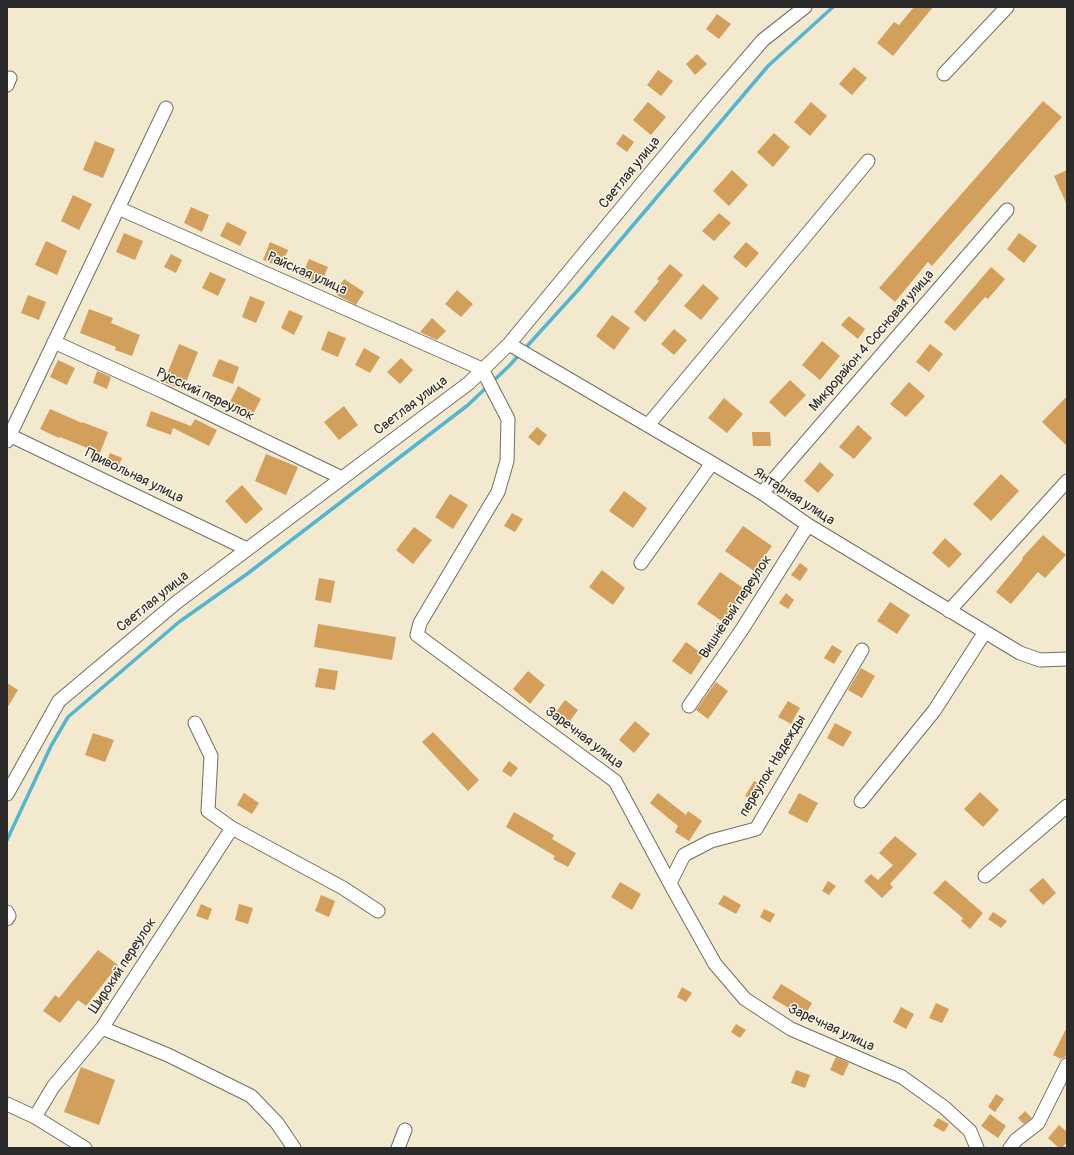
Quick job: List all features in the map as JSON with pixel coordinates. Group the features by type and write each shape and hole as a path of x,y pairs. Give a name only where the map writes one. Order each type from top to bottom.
{"street":[{"name":"Светлая улица","path":"7,794 59,701 177,602 469,383 509,344 706,106 763,40 805,7"},
{"path":"944,74 1007,7"},
{"path":"8,437 166,108"},
{"path":"648,425 868,161"},
{"name":"Райская улица","path":"118,208 482,369"},
{"name":"Микрорайон 4 Сосновая улица","path":"762,494 1007,210"},
{"name":"Русский переулок","path":"54,342 164,392 342,478"},
{"name":"Янтарная улица","path":"509,344 648,425 762,494 808,525 1020,653 1040,660 1067,659"},
{"name":"Заречная улица","path":"482,369 508,419 507,461 498,492 420,623 417,635 615,781 715,964 745,999 791,1029 902,1077 950,1113 970,1131 977,1148"},
{"name":"Привольная улица","path":"8,437 247,549"},
{"path":"641,563 712,464"},
{"path":"949,611 1067,481"},
{"name":"Вишнёвый переулок","path":"689,706 742,631 808,525"},
{"path":"861,801 934,711 985,632"},
{"name":"переулок Надежды","path":"670,883 684,855 711,841 756,829 862,650"},
{"path":"195,723 211,756 208,811 232,828 343,888 378,911"},
{"path":"985,876 1067,806"},
{"name":"Широкий переулок","path":"35,1116 53,1087 102,1028 232,828"},
{"path":"7,912 9,916 7,919"},
{"path":"102,1028 168,1055 252,1096 277,1123 294,1148"},
{"path":"1010,1148 1016,1140 1038,1123 1067,1065"},
{"path":"7,1104 35,1116 85,1148"},
{"path":"398,1148 405,1130"}],"building":[{"path":"914,7 933,7 893,56 877,43 894,22 899,25"},
{"path":"717,14 731,24 719,39 706,29"},
{"path":"697,54 707,64 695,75 686,64"},
{"path":"854,67 867,78 852,95 839,84"},
{"path":"658,70 673,81 661,96 647,85"},
{"path":"1043,101 1062,117 932,266 928,262 895,302 879,288"},
{"path":"648,102 666,117 651,135 633,120"},
{"path":"811,102 827,116 810,136 794,122"},
{"path":"774,133 790,147 773,167 757,152"},
{"path":"623,134 634,142 627,152 616,144"},
{"path":"95,141 115,149 103,178 83,170"},
{"path":"732,170 748,185 729,206 713,191"},
{"path":"1067,170 1067,205 1054,176"},
{"path":"73,195 92,204 79,230 61,221"},
{"path":"191,207 209,215 202,232 184,223"},
{"path":"719,213 731,223 714,241 702,231"},
{"path":"227,222 247,232 240,246 220,236"},
{"path":"124,233 143,241 135,260 116,252"},
{"path":"1019,233 1037,246 1024,263 1007,249"},
{"path":"46,241 67,251 57,275 35,265"},
{"path":"270,242 288,250 281,267 263,260"},
{"path":"746,242 759,253 746,268 733,257"},
{"path":"171,254 182,260 176,273 164,267"},
{"path":"309,259 328,267 320,285 301,277"},
{"path":"670,264 683,275 645,322 634,312 659,281 657,279"},
{"path":"991,267 1005,279 988,299 985,297 955,331 944,322"},
{"path":"210,272 226,279 218,296 202,288"},
{"path":"344,279 364,292 356,305 335,294"},
{"path":"703,284 719,298 701,320 684,306"},
{"path":"457,290 473,304 461,317 445,304"},
{"path":"28,295 46,302 39,320 21,313"},
{"path":"250,296 265,302 256,323 242,317"},
{"path":"89,309 113,318 111,323 140,335 132,356 115,350 116,347 80,333"},
{"path":"289,310 303,316 294,335 281,328"},
{"path":"612,315 630,328 614,350 596,336"},
{"path":"849,316 865,329 858,339 841,325"},
{"path":"432,318 446,331 437,340 420,332"},
{"path":"674,329 687,340 674,355 661,344"},
{"path":"328,331 346,338 338,357 321,350"},
{"path":"822,341 840,356 820,380 802,365"},
{"path":"179,344 198,352 183,390 164,382"},
{"path":"930,344 943,354 929,372 916,362"},
{"path":"364,348 380,357 370,373 355,365"},
{"path":"401,358 413,370 400,384 387,372"},
{"path":"219,359 239,367 233,384 212,376"},
{"path":"58,360 75,368 67,385 50,377"},
{"path":"97,371 111,377 107,389 93,383"},
{"path":"790,380 806,395 785,417 769,402"},
{"path":"909,382 925,396 906,417 890,404"},
{"path":"238,386 261,399 253,414 230,402"},
{"path":"1067,396 1067,446 1042,422"},
{"path":"724,398 743,414 727,433 708,418"},
{"path":"344,406 358,425 339,440 324,422"},
{"path":"50,409 82,423 108,432 100,453 60,437 59,438 40,429"},
{"path":"151,411 191,426 195,419 217,430 209,446 173,428 171,435 146,426"},
{"path":"858,425 872,438 854,459 839,447"},
{"path":"537,427 547,435 539,446 528,437"},
{"path":"752,432 770,432 771,446 753,446"},
{"path":"110,453 122,458 118,468 106,463"},
{"path":"266,454 298,467 286,495 255,481"},
{"path":"820,462 834,475 818,493 804,481"},
{"path":"1001,474 1019,491 991,521 973,504"},
{"path":"242,485 263,509 246,524 225,501"},
{"path":"624,491 647,508 633,528 609,511"},
{"path":"450,494 468,505 453,529 435,517"},
{"path":"512,513 523,519 515,532 504,526"},
{"path":"743,526 772,546 754,571 725,551"},
{"path":"414,527 432,540 413,564 396,550"},
{"path":"1043,535 1066,555 1045,578 1038,572 1011,604 996,592 1023,559 1022,558"},
{"path":"945,538 962,554 949,568 932,553"},
{"path":"800,563 808,569 800,581 791,575"},
{"path":"602,570 625,588 613,605 589,587"},
{"path":"720,572 746,590 723,622 697,604"},
{"path":"319,578 335,581 331,603 315,600"},
{"path":"786,593 794,600 788,609 779,603"},
{"path":"890,602 910,615 897,634 877,621"},
{"path":"318,624 396,637 392,660 314,647"},
{"path":"686,642 704,655 691,675 672,661"},
{"path":"832,645 842,651 834,664 824,658"},
{"path":"319,668 338,671 335,690 315,687"},
{"path":"861,668 875,676 862,698 848,690"},
{"path":"528,671 545,685 530,704 513,689"},
{"path":"716,682 728,691 708,719 696,710"},
{"path":"7,683 18,690 7,708"},
{"path":"565,700 578,710 569,722 556,712"},
{"path":"788,701 800,708 791,724 778,717"},
{"path":"635,721 650,734 634,753 619,740"},
{"path":"835,723 852,732 843,747 827,738"},
{"path":"433,732 479,780 468,791 422,742"},
{"path":"93,733 114,740 105,762 85,755"},
{"path":"509,761 518,768 511,777 502,771"},
{"path":"754,781 765,787 756,802 745,796"},
{"path":"980,792 999,810 983,827 964,809"},
{"path":"244,793 259,803 252,814 237,805"},
{"path":"658,793 686,815 688,811 702,821 689,841 675,832 678,826 650,803"},
{"path":"799,793 818,803 807,823 788,813"},
{"path":"514,812 554,835 552,839 576,853 568,867 553,859 555,856 506,827"},
{"path":"895,836 917,854 890,884 893,887 882,898 864,881 871,874 878,880 893,865 879,853"},
{"path":"1043,878 1056,893 1043,905 1029,890"},
{"path":"945,880 983,913 970,929 961,921 963,918 933,893"},
{"path":"828,881 836,886 829,895 822,891"},
{"path":"620,882 641,894 632,910 611,897"},
{"path":"321,895 335,901 329,917 315,911"},
{"path":"724,895 741,905 736,914 718,904"},
{"path":"201,904 212,909 208,920 196,916"},
{"path":"239,904 253,908 248,924 235,920"},
{"path":"764,909 775,914 770,923 760,917"},
{"path":"993,912 1007,921 1001,928 988,919"},
{"path":"98,950 118,965 86,1006 78,1000 60,1023 43,1011 55,995 59,998"},
{"path":"781,984 812,1003 804,1017 772,998"},
{"path":"682,987 692,993 686,1002 677,997"},
{"path":"936,1003 949,1009 942,1023 929,1018"},
{"path":"901,1007 914,1014 906,1029 893,1022"},
{"path":"736,1024 746,1030 740,1038 731,1032"},
{"path":"1067,1027 1067,1054 1061,1059 1053,1055"},
{"path":"836,1057 849,1063 843,1076 830,1070"},
{"path":"81,1067 115,1080 99,1125 64,1112"},
{"path":"796,1070 810,1075 805,1088 791,1083"},
{"path":"996,1094 1004,1099 995,1112 988,1107"},
{"path":"1025,1111 1032,1118 1024,1124 1018,1118"},
{"path":"990,1114 1006,1126 998,1138 981,1126"},
{"path":"938,1118 949,1124 944,1132 933,1126"},
{"path":"1059,1125 1067,1132 1067,1142 1062,1148 1059,1148 1048,1138"}],"waterway":[{"path":"7,840 51,746 68,717 179,622 247,574 468,405 509,366 579,289 768,66 833,7"}]}
